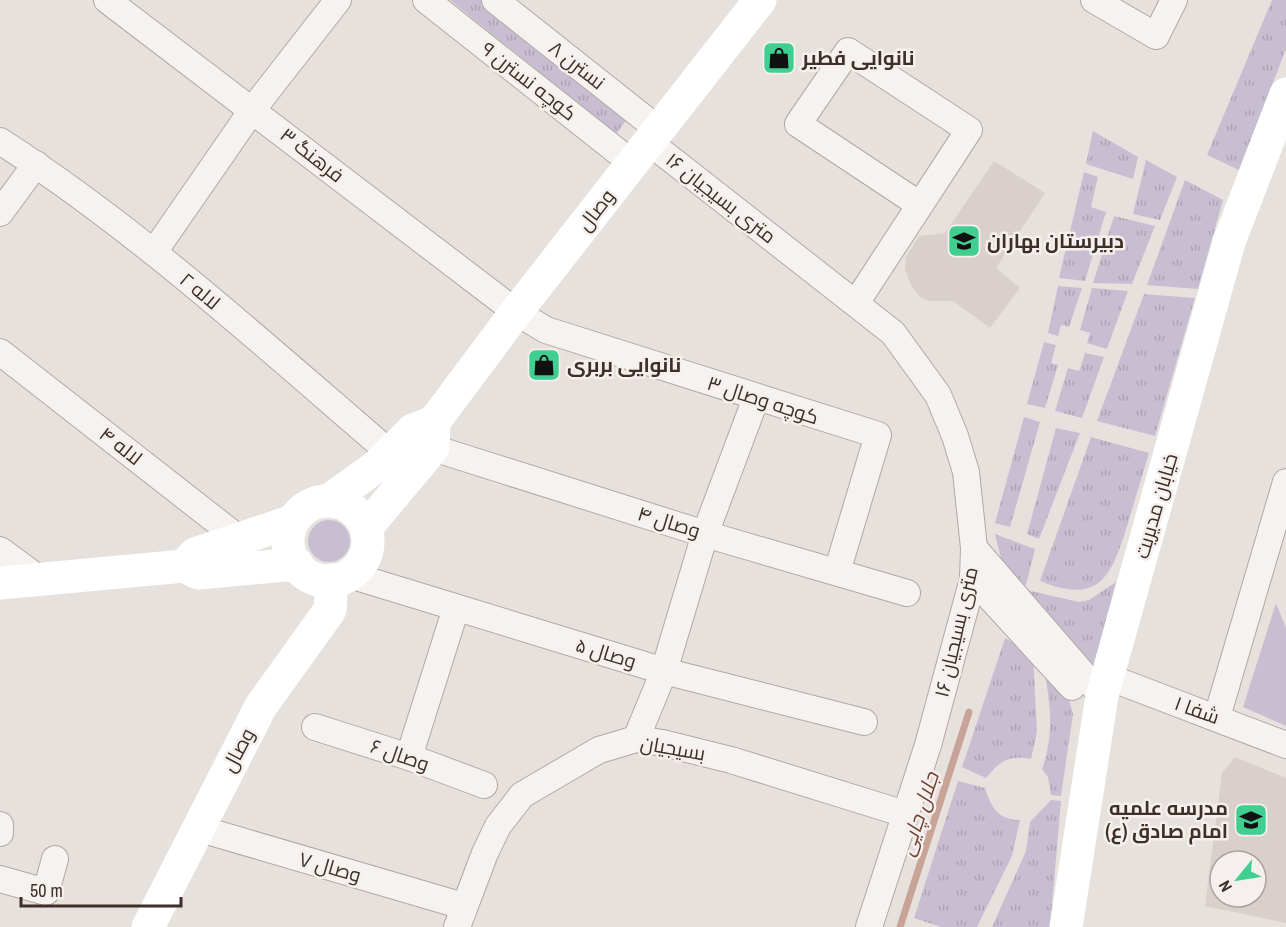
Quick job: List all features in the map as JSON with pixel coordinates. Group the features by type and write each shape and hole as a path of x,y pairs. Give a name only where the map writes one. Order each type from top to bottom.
{"street":[{"name":"فرهنگ ۳","path":"107,0 253,109 516,312"},
{"path":"154,252 253,109 338,0"},
{"name":"کوچه نسترن ۹","path":"426,0 647,145"},
{"name":"نسترن ۸","path":"495,0 647,145"},
{"path":"1094,0 1156,36 1174,0"},
{"name":"وصال","path":"366,528 433,435 516,312 647,145 754,2"},
{"path":"856,303 969,130 848,51 798,124 920,205"},
{"name":"خیابان مدیریت","path":"1066,927 1103,697 1229,242 1286,94"},
{"name":"لاله ۲","path":"0,141 36,164 154,252 390,453"},
{"name":"۱۶ متری بسیجیان","path":"647,145 893,333 938,395 955,435 966,472 974,548 973,579 928,745 869,927"},
{"path":"0,213 36,164"},
{"name":"کوچه وصال ۳","path":"516,312 546,330 878,435 837,572"},
{"name":"لاله ۴","path":"0,352 242,541"},
{"path":"636,739 664,671 705,534 756,398"},
{"path":"328,501 350,507 360,516 366,528 368,541 366,554 341,577 311,577 297,564 288,547 293,521 301,511 312,504 328,501 377,466 413,430 433,435"},
{"name":"وصال ۴","path":"433,435 705,534 907,593"},
{"path":"1217,717 1286,482"},
{"path":"184,566 195,554 242,541 293,521"},
{"path":"974,548 1103,697"},
{"path":"0,550 38,578"},
{"path":"0,583 184,566 198,573 297,564"},
{"name":"وصال","path":"148,927 261,706 330,610 341,577"},
{"name":"وصال ۵","path":"341,577 456,608 664,671 864,722"},
{"path":"973,579 1103,697"},
{"path":"409,757 456,608"},
{"name":"شفا ۱","path":"1103,697 1217,717 1286,745"},
{"name":"وصال ۶","path":"315,727 484,784"},
{"name":"بسیجیان","path":"460,916 498,826 522,795 599,750 636,739 663,743 731,760 905,814"},
{"path":"0,825 0,833"},
{"name":"وصال ۷","path":"197,828 460,916"},
{"path":"0,879 46,892 56,859"}],"shaded area":[{"name":"دبیرستان بهاران","path":"994,161 1045,193 996,268 1020,288 990,328 953,301 929,301 920,297 911,285 905,270 906,257 919,236 945,233"},
{"name":"مدرسه علمیه امام صادق (ع)","path":"1235,757 1286,778 1286,923 1219,909 1268,909 1268,849 1212,849 1222,773"},
{"name":"مدرسه علمیه امام صادق (ع)","path":"1208,883 1208,907 1205,906"}],"green space":[{"path":"450,0 481,0 628,118 616,134"},
{"path":"1272,0 1286,0 1286,49 1239,170 1207,155"},
{"path":"1093,131 1138,157 1133,179 1086,164"},
{"path":"1146,160 1177,177 1160,220 1133,214"},
{"path":"1084,172 1098,177 1091,207 1106,212 1085,281 1059,278"},
{"path":"1185,180 1223,200 1198,289 1147,285"},
{"path":"1114,216 1155,226 1132,284 1093,283"},
{"path":"1058,286 1082,288 1069,327 1061,325 1058,336 1048,333"},
{"path":"1092,288 1128,291 1107,349 1087,343 1090,333 1080,330"},
{"path":"1144,294 1195,298 1155,436 1097,421"},
{"path":"1044,342 1056,345 1051,363 1058,365 1045,408 1027,404"},
{"path":"1085,353 1104,357 1082,418 1055,411 1068,368 1079,371"},
{"path":"1024,417 1040,422 1010,527 995,523"},
{"path":"1056,428 1080,433 1039,539 1027,534"},
{"path":"1091,437 1149,453 1122,541 1109,571 1101,581 1090,587 1077,590 1061,588 1040,581"},
{"path":"329,520 337,521 344,526 349,533 349,549 344,556 337,561 329,562 321,561 314,556 309,549 308,541 309,533 314,526 321,521"},
{"path":"995,534 1035,549 1026,585 1018,585 1002,563"},
{"path":"1116,582 1091,676 1022,589 1079,602 1089,600"},
{"path":"1276,603 1286,628 1286,726 1243,707"},
{"path":"1005,638 1033,654 1037,732 1031,759 1016,758 1000,763 986,778 962,767"},
{"path":"1042,658 1067,692 1073,714 1061,796 1051,795 1048,777 1042,769 1049,741 1050,714"},
{"path":"958,781 985,788 996,811 1006,818 1020,820 1012,856 977,927 941,927 914,918"},
{"path":"1051,800 1061,801 1050,927 992,927 1026,851 1030,822"}],"waterway":[{"name":"جلال چایی","path":"900,927 969,712"}],"place":[{"name":"نانوایی فطیر","path":"779,58"},
{"name":"دبیرستان بهاران","path":"964,241"},
{"name":"نانوایی بربری","path":"544,365"},
{"name":"مدرسه علمیه امام صادق (ع)","path":"1251,820"}]}
